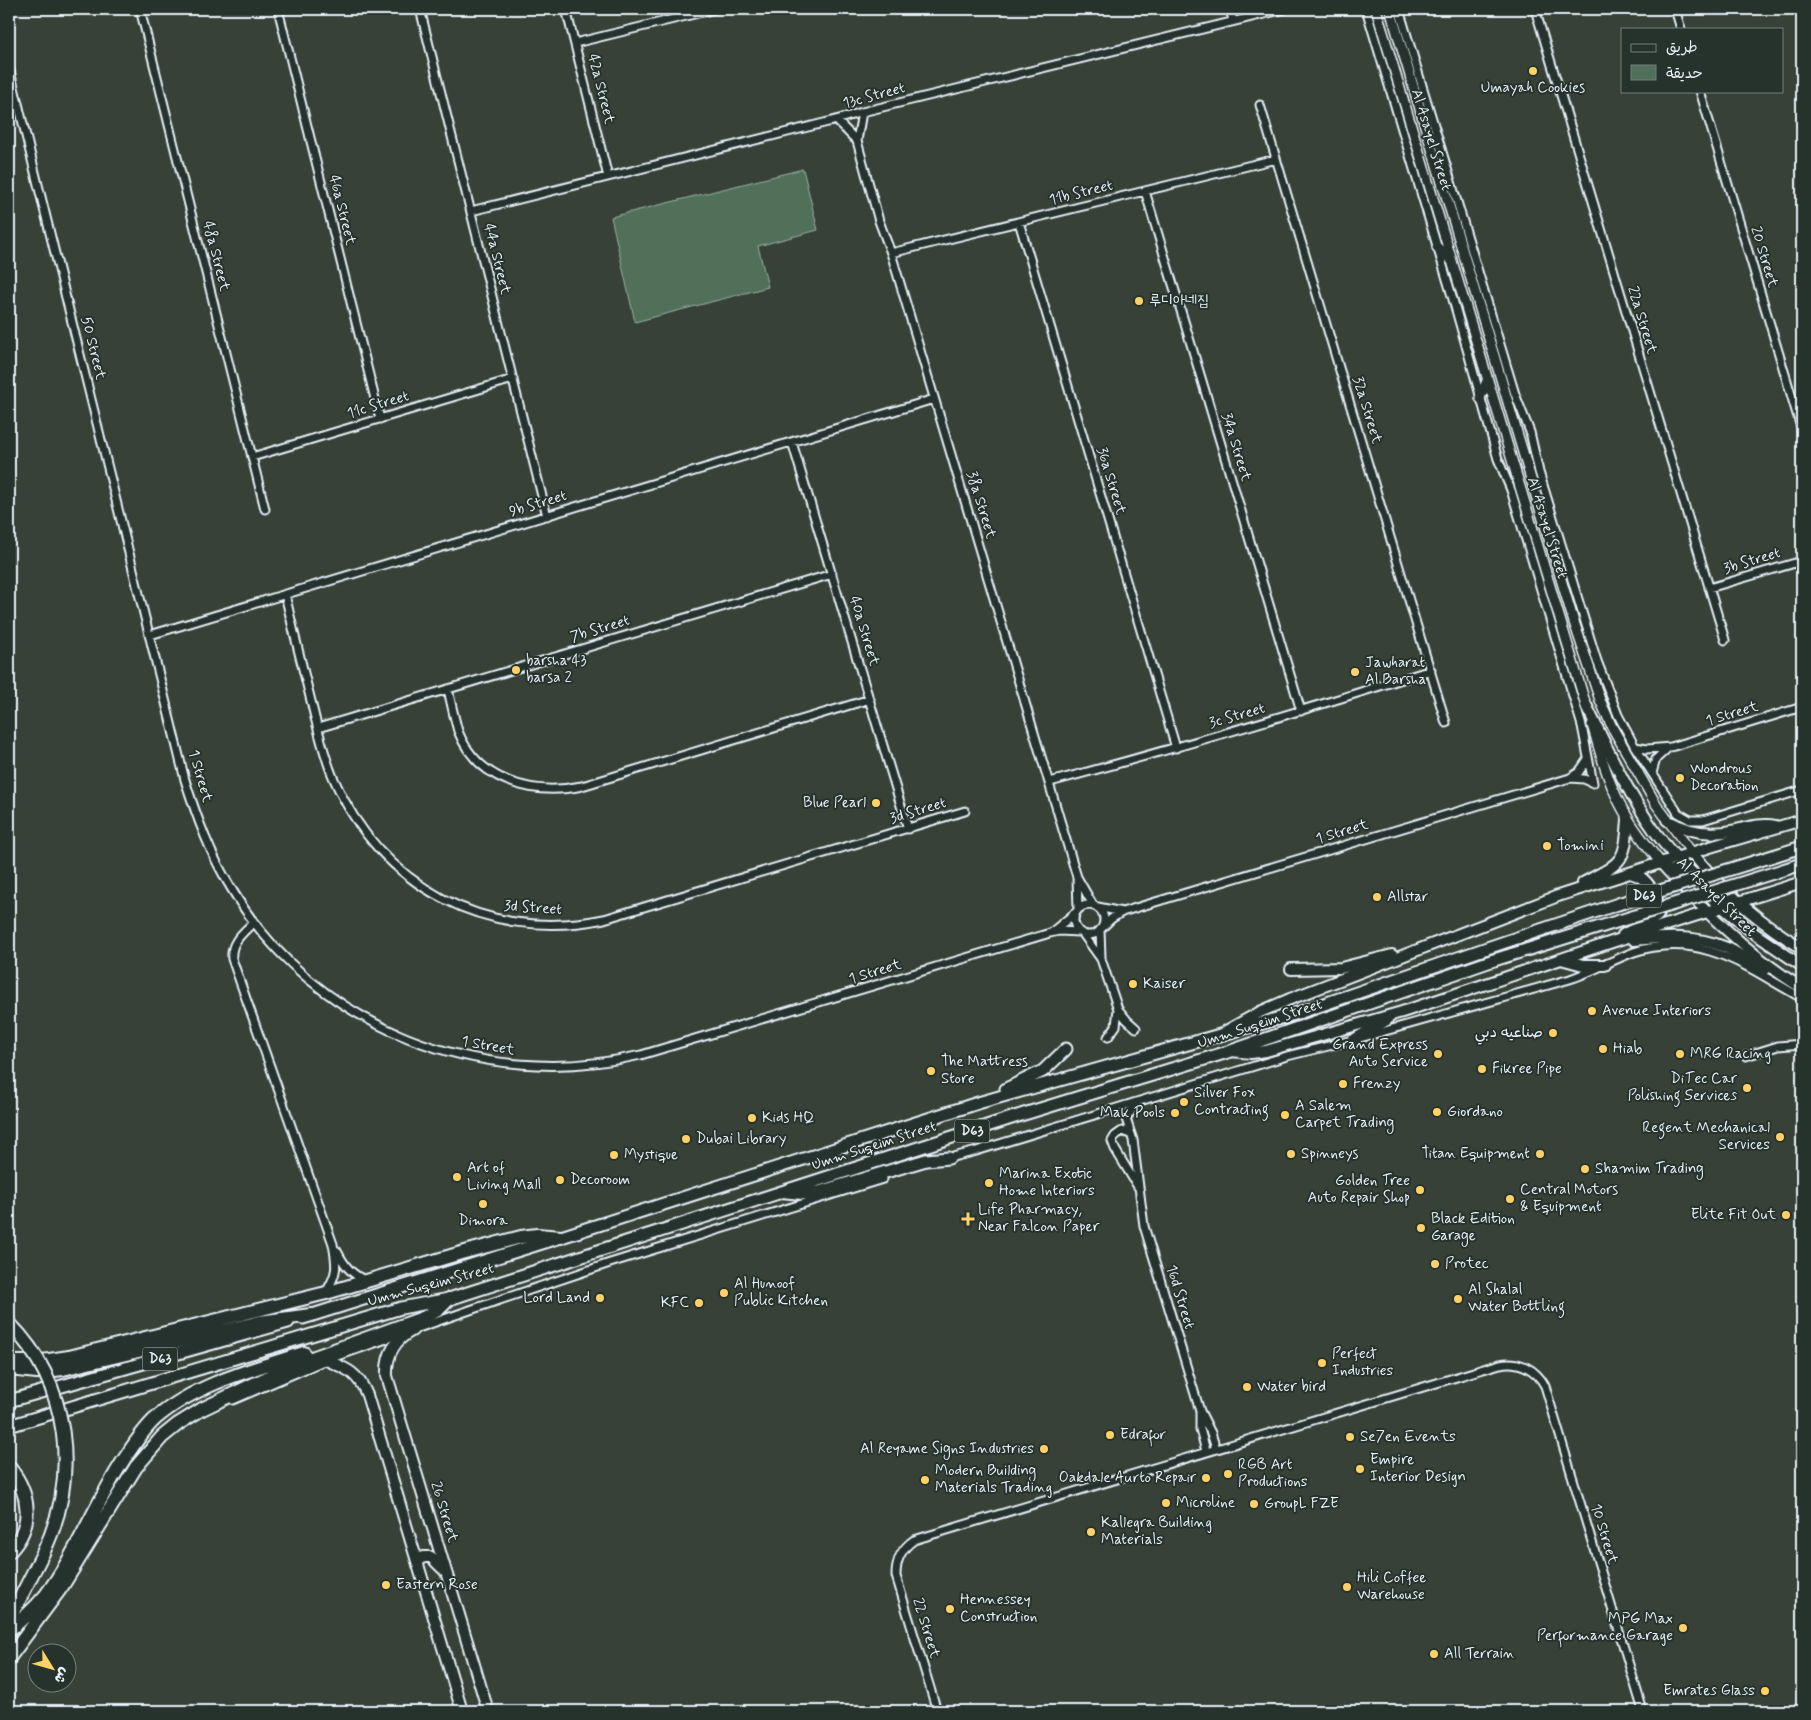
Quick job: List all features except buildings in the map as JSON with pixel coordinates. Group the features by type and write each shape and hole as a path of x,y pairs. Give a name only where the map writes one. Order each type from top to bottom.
{"highway":[{"path":"9,1362 36,1362 58,1359 326,1293 461,1253 521,1238 537,1235 561,1237"},
{"path":"9,1658 61,1588 144,1457 167,1433 202,1409 234,1392 307,1360 423,1318 438,1310 445,1300"},
{"path":"9,1630 45,1596 105,1490 136,1441 146,1428 174,1404 232,1377 419,1314 445,1300"},
{"path":"9,1369 36,1372 62,1369 260,1322 311,1315"},
{"path":"9,1323 32,1352 44,1373 56,1401 63,1430 66,1467 58,1517 43,1553 9,1620"},
{"path":"9,1467 21,1484 27,1507 24,1528 9,1552"}],"main road":[{"path":"1586,705 1630,792 1676,858 1711,889 1739,902"},
{"path":"1558,896 1609,869 1618,862 1626,846 1628,819"},
{"path":"1668,820 1691,831 1707,834 1765,825 1782,827"},
{"path":"1218,1035 1275,1005 1558,896 1802,820"},
{"name":"Umm Suqeim Street","path":"9,1401 311,1315 978,1103 1291,1015 1618,904 1802,847"},
{"name":"Al Asayel Street","path":"1692,853 1706,870 1739,902 1765,923 1802,948"},
{"path":"1661,863 1692,882 1765,942 1802,966"},
{"name":"Al Asayel Street","path":"1661,863 1707,912 1749,951 1784,977 1802,996"},
{"name":"Umm Suqeim Street","path":"9,1426 401,1308 445,1300 1024,1114 1230,1051 1494,960 1802,864"},
{"path":"1615,941 1629,931 1656,918 1660,911 1649,885 1641,877 1630,873"},
{"path":"1230,1051 1251,1053 1266,1051 1402,1012 1615,941 1802,882"},
{"path":"1615,941 1668,937 1700,939 1728,949 1784,977"},
{"path":"1291,969 1341,968 1388,956 1410,953"},
{"path":"1561,959 1583,965 1605,965"},
{"path":"1353,1040 1402,1012"},
{"path":"978,1103 1037,1075 1066,1049"},
{"path":"779,1192 808,1194 819,1192 926,1160 949,1158"},
{"name":"26 Street","path":"413,1330 399,1339 390,1352 387,1376 488,1711"},
{"path":"326,1360 352,1372 365,1389 462,1711"},
{"path":"418,1562 423,1557 431,1557 446,1573"}],"street":[{"name":"48a Street","path":"140,9 265,509"},
{"name":"46a Street","path":"278,9 380,419"},
{"name":"44a Street","path":"420,9 547,516"},
{"name":"42a Street","path":"566,9 608,177"},
{"path":"575,43 715,9"},
{"path":"1230,9 1233,22"},
{"name":"13c Street","path":"471,211 862,112 1285,9"},
{"path":"1368,9 1498,459 1511,490 1580,719 1588,758"},
{"name":"Al Asayel Street","path":"1368,9 1453,262 1487,382 1605,769 1628,819 1661,863"},
{"name":"Al Asayel Street","path":"1390,9 1593,663 1600,700 1615,733 1646,787 1692,853"},
{"path":"1399,9 1516,394 1530,432 1539,472 1593,663 1618,715 1635,747 1678,813 1685,818 1694,821 1703,820 1802,790"},
{"name":"22a Street","path":"1535,9 1725,640"},
{"path":"1675,9 1681,28"},
{"name":"50 Street","path":"9,67 150,635"},
{"name":"20 Street","path":"1700,92 1802,431"},
{"name":"32a Street","path":"1260,105 1446,723"},
{"name":"38a Street","path":"862,112 857,141 879,221 891,253 1050,782 1077,877 1077,911"},
{"name":"38a Street","path":"836,120 857,141"},
{"name":"11b Street","path":"891,253 1276,159"},
{"name":"34a Street","path":"1145,191 1301,711"},
{"name":"36a Street","path":"1020,222 1176,748"},
{"path":"1437,247 1453,262"},
{"name":"11c Street","path":"252,457 513,379"},
{"path":"1480,398 1487,382"},
{"name":"9b Street","path":"150,635 934,399"},
{"name":"40a Street","path":"792,442 908,828"},
{"name":"3b Street","path":"1709,588 1802,561"},
{"name":"7b Street","path":"318,728 832,574"},
{"name":"3d Street","path":"284,594 318,728 339,790 364,832 383,854 409,878 439,897 471,912 512,922 557,925 604,919 964,811"},
{"name":"1 Street","path":"150,635 185,780 197,818 222,872 254,922 280,952 310,980 349,1008 386,1029 435,1048 472,1058 510,1064 552,1066 597,1064 641,1056 1050,933 1059,931 1081,933"},
{"name":"3c Street","path":"1050,782 1176,748 1431,670"},
{"path":"448,689 458,730 469,749 483,765 509,782 533,789 553,790 582,786 870,699"},
{"name":"1 Street","path":"1635,747 1647,750 1671,747 1802,707"},
{"name":"1 Street","path":"1652,773 1659,755 1671,747"},
{"name":"1 Street","path":"1570,778 1583,768 1588,758"},
{"name":"1 Street","path":"1101,929 1122,912 1570,778 1584,779 1593,783 1588,758"},
{"name":"38a Street","path":"1077,877 1095,906"},
{"path":"1081,933 1092,935 1101,929 1104,924 1104,914 1095,906 1082,906 1077,911 1074,923 1081,933 1101,959"},
{"name":"1 Street","path":"1095,906 1122,912"},
{"name":"1 Street","path":"1050,933 1077,911"},
{"path":"254,922 234,943 232,959 333,1244 346,1268 368,1281"},
{"path":"1101,929 1101,959 1118,1009 1136,1028"},
{"path":"202,1409 237,1399 326,1360 610,1263 1278,1059 1570,979 1636,952 1657,947 1698,948 1735,960 1802,996"},
{"path":"1108,1037 1116,1026 1118,1009"},
{"path":"1746,1056 1778,1046 1802,1044"},
{"name":"16d Street","path":"1138,1102 1126,1118 1144,1226 1200,1412 1211,1433 1216,1449"},
{"name":"16d Street","path":"1130,1134 1122,1131 1112,1141 1139,1190"},
{"path":"326,1293 333,1281 336,1270 333,1244"},
{"name":"10 Street","path":"1216,1449 1500,1364 1516,1363 1530,1369 1542,1381 1547,1392 1643,1711"},
{"name":"16d Street","path":"1200,1412 1200,1429 1206,1452"},
{"path":"1206,1452 1216,1449"},
{"name":"22 Street","path":"937,1711 897,1582 897,1564 901,1552 909,1543 920,1537 1206,1452"}],"green space":[{"path":"803,169 818,230 758,246 768,287 635,322 611,217"}],"place":[{"name":"Umayah Cookies","path":"1533,71"},
{"name":"루디아네집","path":"1139,301"},
{"name":"barsha 43 barsa 2","path":"516,670"},
{"name":"Jawharat Al Barsha","path":"1355,672"},
{"name":"Wondrous Decoration","path":"1680,778"},
{"name":"Blue Pearl","path":"876,803"},
{"name":"Tomini","path":"1547,846"},
{"name":"Allstar","path":"1377,897"},
{"name":"Kaiser","path":"1133,984"},
{"name":"Avenue Interiors","path":"1592,1011"},
{"name":"صناعيه دبي","path":"1553,1033"},
{"name":"Hiab","path":"1603,1049"},
{"name":"Grand Express Auto Service","path":"1438,1054"},
{"name":"MRG Racing","path":"1680,1054"},
{"name":"Fikree Pipe","path":"1482,1069"},
{"name":"The Mattress Store","path":"931,1071"},
{"name":"Frenzy","path":"1343,1084"},
{"name":"DiTec Car Polishing Services","path":"1747,1088"},
{"name":"Silver Fox Contracting","path":"1184,1102"},
{"name":"Giordano","path":"1437,1112"},
{"name":"Mak Pools","path":"1175,1113"},
{"name":"A Salem Carpet Trading","path":"1285,1115"},
{"name":"Kids HQ","path":"752,1118"},
{"name":"Regent Mechanical Services","path":"1780,1137"},
{"name":"Dubai Library","path":"686,1139"},
{"name":"Spinneys","path":"1291,1154"},
{"name":"Titan Equipment","path":"1540,1154"},
{"name":"Mystique","path":"614,1155"},
{"name":"Shamim Trading","path":"1585,1169"},
{"name":"Art of Living Mall","path":"457,1177"},
{"name":"Decoroom","path":"560,1180"},
{"name":"Marina Exotic Home Interiors","path":"989,1183"},
{"name":"Golden Tree Auto Repair Shop","path":"1420,1190"},
{"name":"Central Motors & Equipment","path":"1510,1199"},
{"name":"Dimora","path":"483,1204"},
{"name":"Elite Fit Out","path":"1786,1215"},
{"name":"Life Pharmacy, Near Falcon Paper","path":"968,1219"},
{"name":"Black Edition Garage","path":"1421,1228"},
{"name":"Protec","path":"1435,1264"},
{"name":"Al Hunoof Public Kitchen","path":"724,1293"},
{"name":"Lord Land","path":"600,1298"},
{"name":"Al Shalal Water Bottling","path":"1458,1299"},
{"name":"KFC","path":"699,1303"},
{"name":"Perfect Industries","path":"1322,1363"},
{"name":"Water bird","path":"1247,1387"},
{"name":"Edrafor","path":"1110,1435"},
{"name":"Se7en Events","path":"1350,1437"},
{"name":"Al Reyame Signs Industries","path":"1044,1449"},
{"name":"Empire Interior Design","path":"1360,1469"},
{"name":"RGB Art Productions","path":"1228,1474"},
{"name":"Oakdale Aurto Repair","path":"1206,1478"},
{"name":"Modern Building Materials Trading","path":"925,1480"},
{"name":"Microline","path":"1166,1503"},
{"name":"GroupL FZE","path":"1254,1504"},
{"name":"Kallegra Building Materials","path":"1091,1532"},
{"name":"Eastern Rose","path":"386,1585"},
{"name":"Hili Coffee Warehouse","path":"1347,1587"},
{"name":"Hennessey Construction","path":"950,1609"},
{"name":"MPG Max Performance Garage","path":"1683,1628"},
{"name":"All Terrain","path":"1434,1654"},
{"name":"Emrates Glass","path":"1765,1691"}]}
